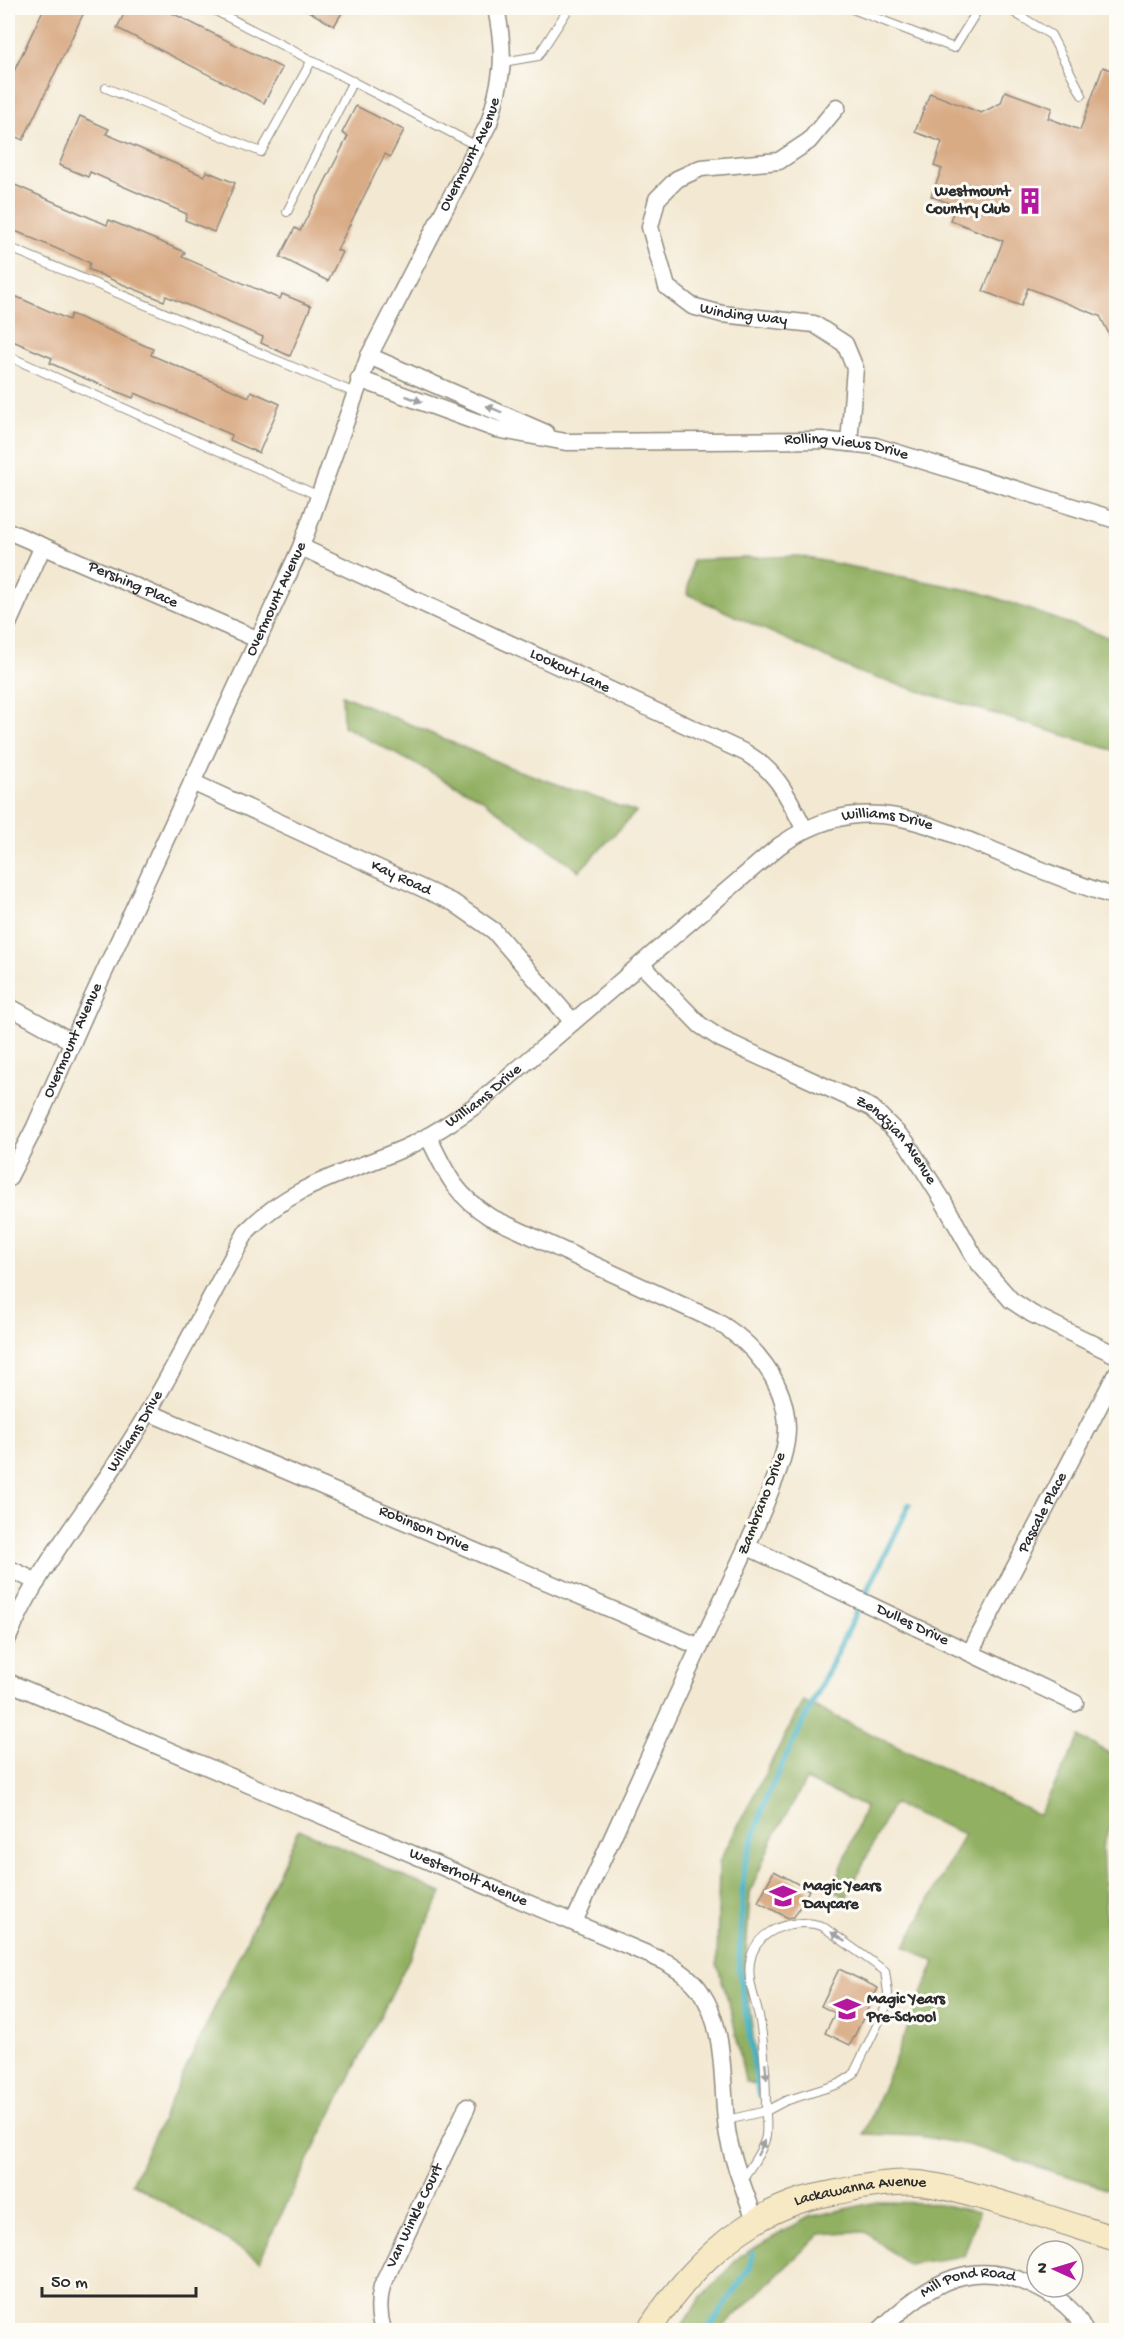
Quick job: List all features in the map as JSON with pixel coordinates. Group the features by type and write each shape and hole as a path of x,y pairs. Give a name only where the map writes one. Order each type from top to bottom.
{"street":[{"name":"Overmount Avenue","path":"8,1179 301,548 369,356 489,123 498,94 503,62 496,8"},
{"name":"Winding Way","path":"837,107 809,141 779,161 701,168 677,179 657,199 650,227 667,287 692,306 722,314 814,324 844,344 855,368 849,443"},
{"name":"Rolling Views Drive","path":"369,356 566,442"},
{"name":"Rolling Views Drive","path":"357,386 496,429 566,442 822,440 875,446 1116,520"},
{"name":"Pershing Place","path":"8,531 259,640"},
{"path":"8,624 43,546"},
{"name":"Lookout Lane","path":"301,548 746,753 764,764 780,782 805,830"},
{"name":"Kay Road","path":"192,782 454,903 494,931 573,1022"},
{"name":"Williams Drive","path":"8,1638 37,1582 148,1412 182,1354 247,1232 262,1216 293,1194 409,1146 446,1126 476,1105 779,846 805,830 837,819 865,814 895,815 924,822 1062,879 1116,897"},
{"name":"Zendzian Avenue","path":"641,964 700,1025 721,1039 872,1108 906,1142 942,1198 977,1262 1011,1300 1032,1314 1116,1355"},
{"path":"8,1006 73,1042"},
{"name":"Zambrano Drive","path":"428,1136 447,1176 459,1194 475,1208 735,1332 750,1345 776,1385 787,1426 785,1445 778,1470 748,1547 574,1922"},
{"name":"Pascale Place","path":"970,1653 1116,1374"},
{"name":"Robinson Drive","path":"148,1412 700,1647"},
{"name":"Dulles Drive","path":"748,1547 1075,1703"},
{"path":"8,1568 37,1582"},
{"name":"Westerholt Avenue","path":"8,1682 666,1962 701,1992 718,2031 731,2150 756,2223"},
{"name":"Van Winkle Court","path":"383,2331 378,2301 382,2286 467,2107"},
{"name":"Lackawanna Avenue","path":"649,2331 686,2279 713,2252 756,2223 801,2201 876,2185 919,2183 998,2202 1116,2239"},
{"name":"Mill Pond Road","path":"880,2331 906,2305 932,2287 961,2275 988,2273 1023,2280 1061,2300 1078,2316 1084,2331"}],"lane":[{"path":"210,8 477,146"},
{"path":"503,62 538,56 568,8"},
{"path":"850,8 954,48 979,8"},
{"path":"1007,8 1051,35 1082,94"},
{"path":"1111,8 1116,10"},
{"path":"106,88 261,152 312,60"},
{"path":"287,212 352,81"},
{"path":"8,247 357,386"},
{"path":"8,356 319,496"},
{"path":"726,2120 766,2111 785,2101 839,2084 853,2075 885,2008 888,1993 885,1971 822,1926 811,1923 770,1930 760,1939 750,1961 749,1979 762,2032 766,2076 766,2111 766,2133 764,2144 741,2180"}],"green space":[{"path":"798,556 979,592 1116,640 1116,751 860,673 687,594 692,560"},
{"path":"342,695 509,767 636,812 579,871 480,798 343,726"},
{"path":"803,1701 1039,1815 1080,1737 1116,1757 1116,1812 1102,1847 1107,1937 1116,1944 1116,2191 968,2145 919,2136 864,2134 935,1962 905,1946 964,1834 893,1804 846,1898 833,1889 865,1807 806,1780 772,1840 750,1893 745,1968 759,2086 745,2081 732,2014 717,1964 719,1862"},
{"path":"299,1829 442,1893 260,2261 132,2183"},
{"path":"877,2202 933,2203 979,2212 964,2256 907,2264 864,2231 820,2234 720,2330 679,2330 700,2299 740,2256 809,2217"}],"building":[{"path":"44,8 86,8 23,140 8,133 8,84"},
{"path":"127,8 162,8 282,68 264,103 117,28"},
{"path":"303,8 345,8 334,26"},
{"name":"Westmount Country Club","path":"1103,67 1116,72 1116,348 1100,316 1028,288 1021,306 983,291 1003,241 950,220 956,206 931,196 942,169 934,166 942,142 915,132 930,93 981,113 1001,103 1005,91 1052,108 1048,118 1080,130"},
{"path":"356,106 404,130 390,157 385,154 337,250 342,252 328,281 280,257 295,228 300,231 348,136 342,133"},
{"path":"80,116 109,129 106,134 204,176 206,171 235,183 214,232 185,220 187,214 90,172 88,177 59,165"},
{"path":"8,182 107,225 109,220 185,252 182,257 280,299 282,294 311,306 290,356 261,343 263,337 166,296 164,301 117,282 88,269 90,263 8,228"},
{"path":"8,293 69,320 71,314 153,349 151,355 249,397 251,391 280,404 259,453 230,440 232,435 135,393 133,398 79,376 50,363 52,358 8,339"},
{"name":"Magic Years Daycare","path":"774,1871 809,1890 794,1917 788,1918 758,1902"},
{"name":"Magic Years Pre-School","path":"839,1969 878,1988 850,2045 825,2033 835,2013 821,2006"}],"waterway":[{"path":"759,2095 739,1968 744,1866 767,1796 909,1505"},
{"path":"708,2330 750,2267 752,2254"}],"place":[{"name":"Westmount Country Club","path":"1030,201"},
{"name":"Magic Years Daycare","path":"783,1896"},
{"name":"Magic Years Pre-School","path":"847,2009"}]}
